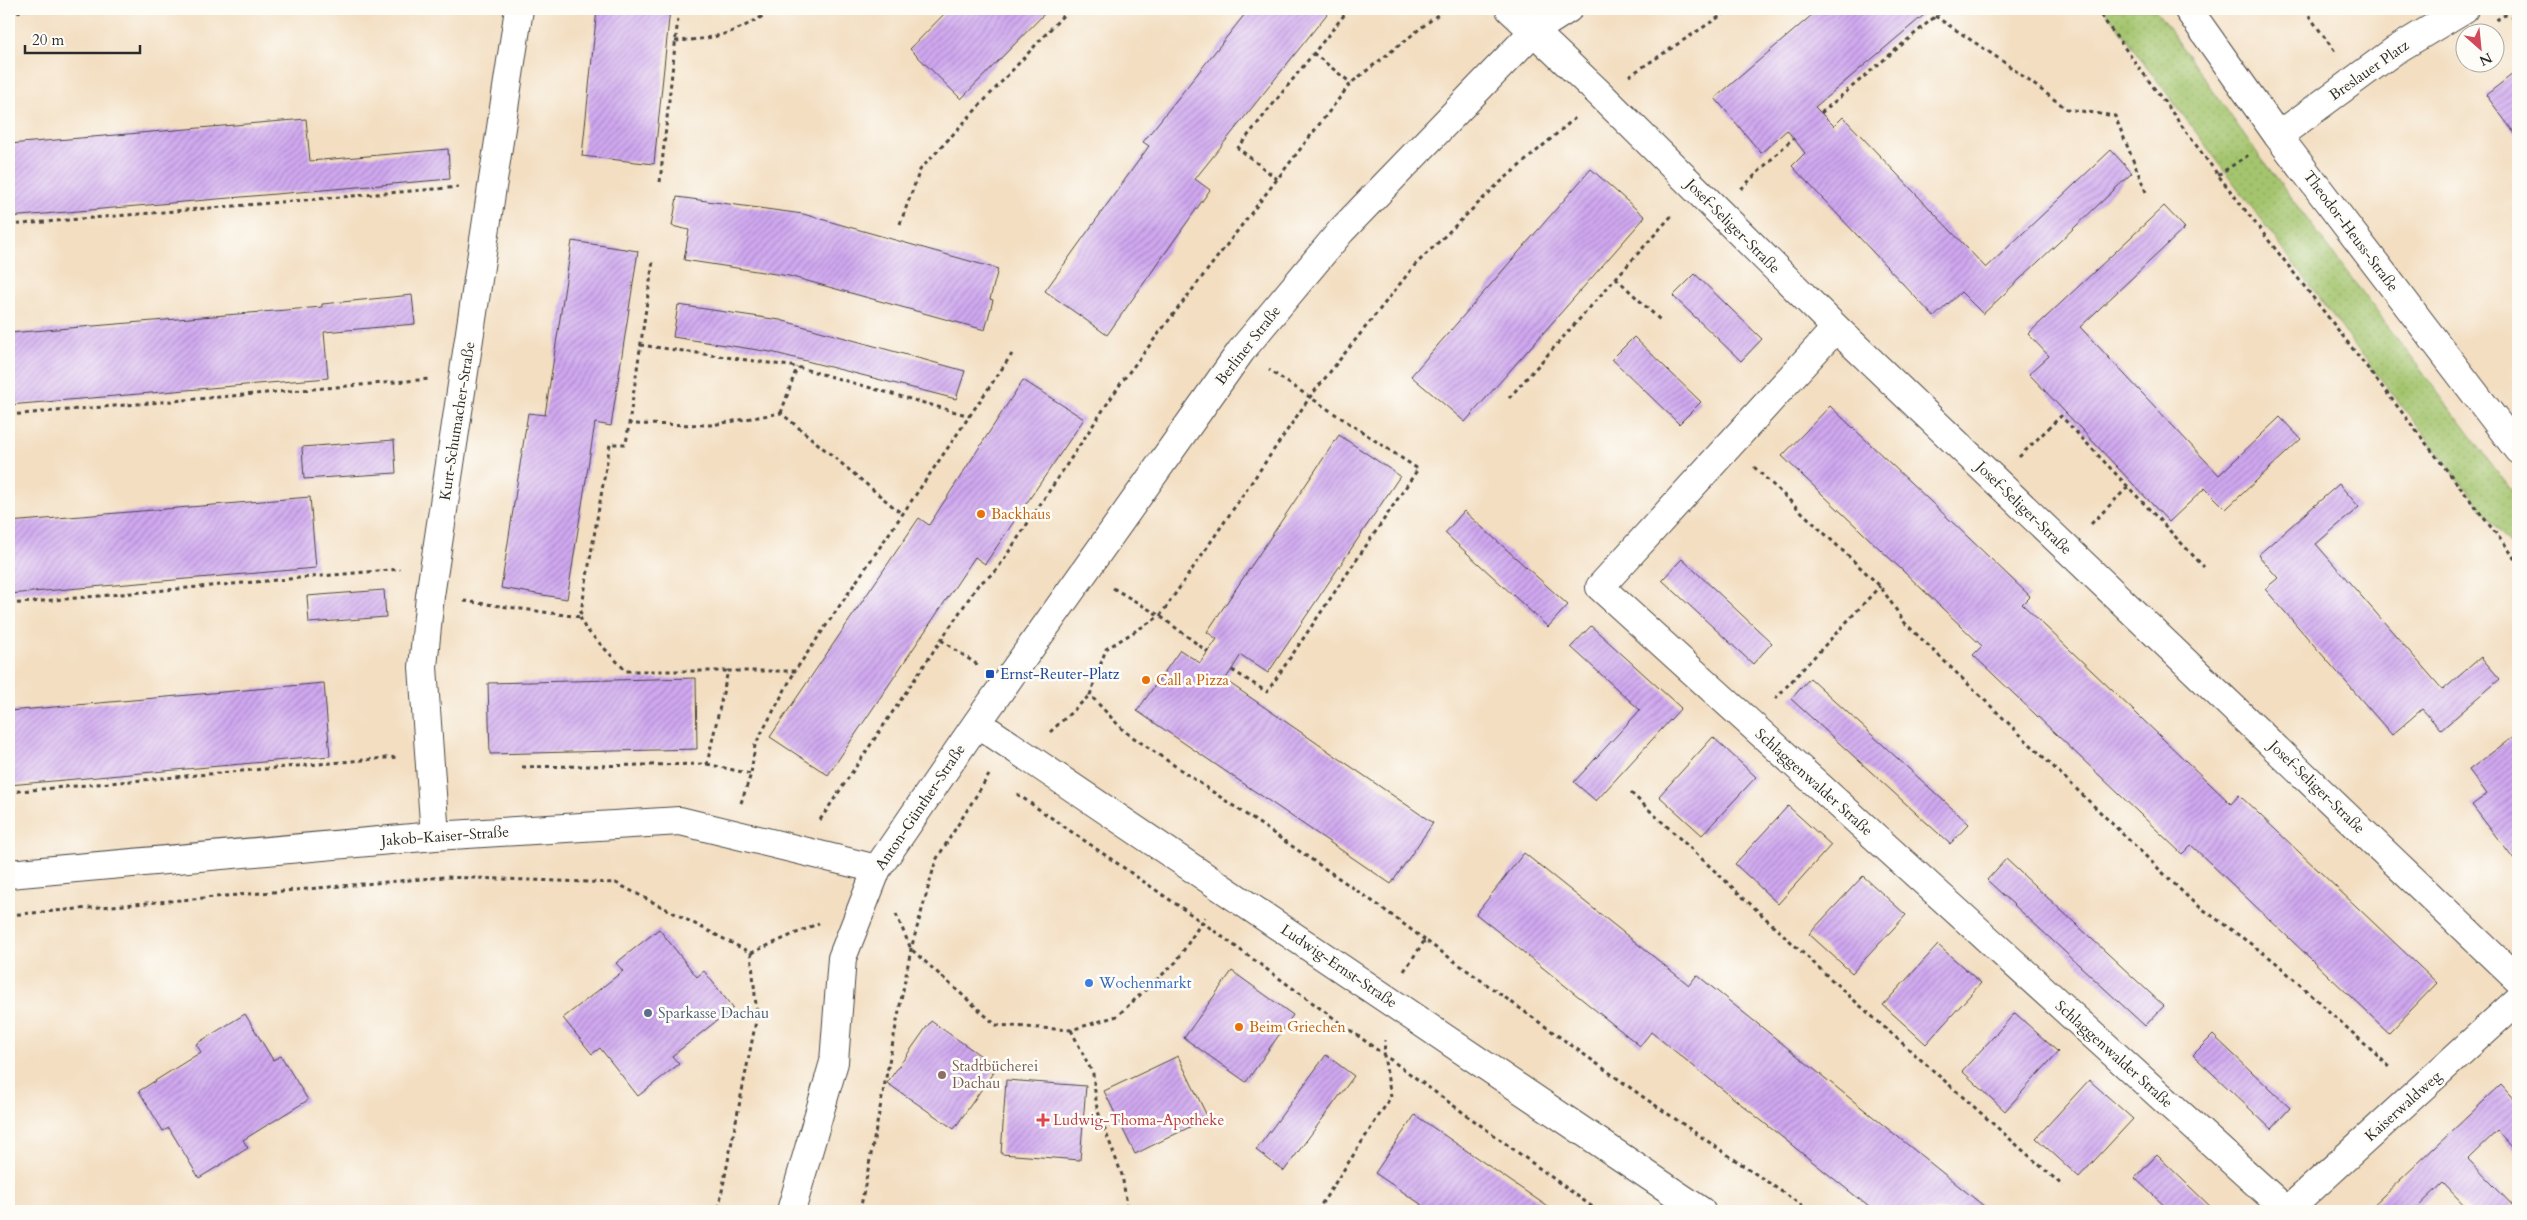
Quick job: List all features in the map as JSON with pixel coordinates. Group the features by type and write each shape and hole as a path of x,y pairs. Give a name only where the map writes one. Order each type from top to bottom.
{"street":[{"name":"Kurt-Schumacher-Straße","path":"435,836 423,666 430,596 494,184 519,9"},
{"name":"Josef-Seliger-Straße","path":"1510,9 1535,30 1836,328 2518,980"},
{"name":"Berliner Straße","path":"976,723 1086,572 1241,351 1341,232 1535,30 1568,9"},
{"name":"Theodor-Heuss-Straße","path":"2188,9 2278,136 2518,450"},
{"name":"Breslauer Platz","path":"2278,136 2394,51 2464,9"},
{"name":"Schlaggenwalder Straße","path":"1836,328 1600,587 2287,1211"},
{"name":"Anton-Günther-Straße","path":"791,1211 834,1062 842,958 877,869 976,723"},
{"name":"Ludwig-Ernst-Straße","path":"976,723 1701,1211"},
{"name":"Jakob-Kaiser-Straße","path":"9,874 435,836 680,820 877,869"},
{"name":"Kaiserwaldweg","path":"2287,1211 2518,1000"}],"path":[{"path":"9,14 28,9"},
{"path":"660,182 679,9"},
{"path":"675,41 708,40 740,30 776,9"},
{"path":"900,224 920,170 1069,9"},
{"path":"1278,179 1238,148 1349,9"},
{"path":"800,850 978,586 996,571 1124,380 1278,179 1351,84 1445,9"},
{"path":"1425,940 1378,905 1124,731 1090,695 1106,649 1160,616 1310,397 1415,265 1496,186 1601,95 1731,9"},
{"path":"1822,113 1944,9"},
{"path":"2096,9 2218,175 2518,562"},
{"path":"2304,9 2355,79"},
{"path":"2502,9 2505,15 2507,9"},
{"path":"1935,16 2001,60 2067,108 2115,116 2146,192"},
{"path":"1313,53 1351,84"},
{"path":"1718,212 1792,138"},
{"path":"9,225 494,184"},
{"path":"1509,398 1695,189"},
{"path":"653,261 626,444 610,444 580,617 585,628 626,671 795,670"},
{"path":"1616,278 1660,320"},
{"path":"640,345 797,367 970,416"},
{"path":"1232,670 1267,692 1418,469 1241,351"},
{"path":"730,833 751,774 755,745 795,670 1012,354"},
{"path":"781,412 797,367"},
{"path":"9,415 463,376"},
{"path":"628,424 711,425 781,412"},
{"path":"781,412 902,514"},
{"path":"1995,481 2061,416 2204,567"},
{"path":"1730,444 1880,586 1905,623 2194,902 2273,960 2418,1093"},
{"path":"2066,548 2128,488"},
{"path":"9,604 435,566"},
{"path":"1086,572 1160,616 1208,652"},
{"path":"1751,725 1880,586"},
{"path":"430,596 580,617"},
{"path":"941,640 1005,683"},
{"path":"707,764 728,671"},
{"path":"9,792 429,754"},
{"path":"522,767 707,764 751,774"},
{"path":"860,1211 911,949 936,860 988,774 996,780"},
{"path":"1012,790 1202,922 1598,1211"},
{"path":"1631,793 1847,994 2063,1186"},
{"path":"877,869 911,949 996,1025 1071,1030 1117,1016 1176,962 1224,889"},
{"path":"9,915 444,877 616,883 751,952"},
{"path":"751,952 864,904"},
{"path":"718,1211 757,1016 751,952"},
{"path":"1071,1030 1093,1074 1097,1109 1122,1175 1128,1211"}],"green space":[{"path":"2104,9 2155,9 2258,154 2518,499 2518,556 2350,339"}],"building":[{"path":"597,9 670,9 654,164 582,156"},
{"path":"949,9 1049,9 961,99 910,49"},
{"path":"1249,9 1331,9 1195,179 1210,190 1107,335 1045,291 1149,146 1143,142"},
{"path":"1819,9 1931,9 1815,107 1834,126 1843,117 1986,268 2111,150 2132,173 1983,314 1961,292 1934,317 1792,166 1805,153 1787,130 1761,153 1715,98"},
{"path":"2518,70 2518,138 2486,95"},
{"path":"306,119 310,161 448,149 450,179 9,217 9,144"},
{"path":"1591,169 1645,217 1465,422 1411,376"},
{"path":"677,197 803,214 998,269 990,299 993,300 985,330 789,276 684,260 689,230 672,226"},
{"path":"2164,206 2185,228 2080,327 2219,475 2280,417 2301,439 2226,509 2205,488 2169,522 2029,374 2049,356 2028,334"},
{"path":"572,241 638,251 611,426 595,423 567,599 501,588 528,413 545,415"},
{"path":"1695,274 1762,339 1741,361 1673,296"},
{"path":"412,295 415,324 324,332 328,378 9,405 9,333 322,307 322,304"},
{"path":"678,305 780,320 965,371 956,399 771,352 673,337"},
{"path":"1634,337 1701,402 1679,424 1612,359"},
{"path":"1023,380 1084,419 985,564 975,557 828,775 770,737 919,518 929,525"},
{"path":"1830,406 2030,596 2022,604 2231,804 2239,795 2437,983 2389,1033 2191,845 2182,854 1973,655 1982,646 1782,456"},
{"path":"1339,435 1400,476 1268,673 1241,655 1225,680 1433,823 1391,884 1137,711 1180,650 1200,663 1217,639 1207,632"},
{"path":"394,440 396,473 304,479 302,447"},
{"path":"2339,484 2359,507 2316,544 2443,690 2481,657 2500,679 2441,730 2422,709 2392,735 2265,589 2278,578 2258,555"},
{"path":"310,497 316,568 9,594 9,522"},
{"path":"1464,511 1568,605 1548,627 1445,533"},
{"path":"1682,559 1772,643 1753,664 1662,580"},
{"path":"384,590 386,617 309,623 307,596"},
{"path":"1591,626 1681,708 1596,801 1574,782 1640,710 1571,647"},
{"path":"696,678 697,749 490,754 488,683"},
{"path":"1810,678 1969,824 1950,844 1791,699"},
{"path":"324,683 330,756 9,785 9,711"},
{"path":"2518,733 2518,865 2472,805 2487,794 2469,770"},
{"path":"1713,737 1756,777 1702,835 1659,796"},
{"path":"1788,806 1831,845 1778,904 1735,864"},
{"path":"1524,853 1689,985 1697,975 1990,1211 1874,1211 1651,1032 1640,1046 1476,914"},
{"path":"2006,859 2164,1006 2145,1026 1987,880"},
{"path":"1863,876 1906,915 1852,973 1809,934"},
{"name":"Sparkasse Dachau","path":"659,929 697,977 704,971 733,1008 672,1056 679,1064 638,1096 600,1048 592,1054 563,1018 623,971 616,963"},
{"path":"1938,945 1981,983 1926,1044 1883,1005"},
{"name":"Beim Griechen","path":"1232,971 1293,1015 1246,1082 1184,1038"},
{"path":"2015,1013 2058,1052 2005,1111 1962,1071"},
{"path":"245,1014 273,1060 281,1056 308,1100 243,1140 248,1148 199,1178 169,1128 163,1131 139,1091 201,1052 196,1044"},
{"name":"Stadtbücherei Dachau","path":"931,1021 997,1067 954,1129 887,1083"},
{"path":"2213,1035 2290,1108 2271,1129 2193,1055"},
{"path":"1326,1055 1354,1076 1284,1171 1256,1150"},
{"path":"1178,1056 1208,1118 1135,1154 1104,1091"},
{"name":"Ludwig-Thoma-Apotheke","path":"1006,1080 1086,1086 1080,1160 1001,1154"},
{"path":"2089,1080 2133,1119 2079,1177 2036,1138"},
{"path":"2501,1085 2518,1104 2518,1155 2497,1131 2468,1159 2518,1211 2470,1211 2443,1183 2414,1211 2367,1211"},
{"path":"1415,1115 1554,1211 1431,1211 1375,1173"},
{"path":"2157,1155 2215,1211 2170,1211 2135,1178"}],"place":[{"name":"Backhaus","path":"981,514"},
{"name":"Ernst-Reuter-Platz","path":"990,674"},
{"name":"Call a Pizza","path":"1146,680"},
{"name":"Wochenmarkt","path":"1089,983"},
{"name":"Sparkasse Dachau","path":"648,1013"},
{"name":"Beim Griechen","path":"1239,1027"},
{"name":"Stadtbücherei Dachau","path":"942,1075"},
{"name":"Ludwig-Thoma-Apotheke","path":"1043,1120"}]}
